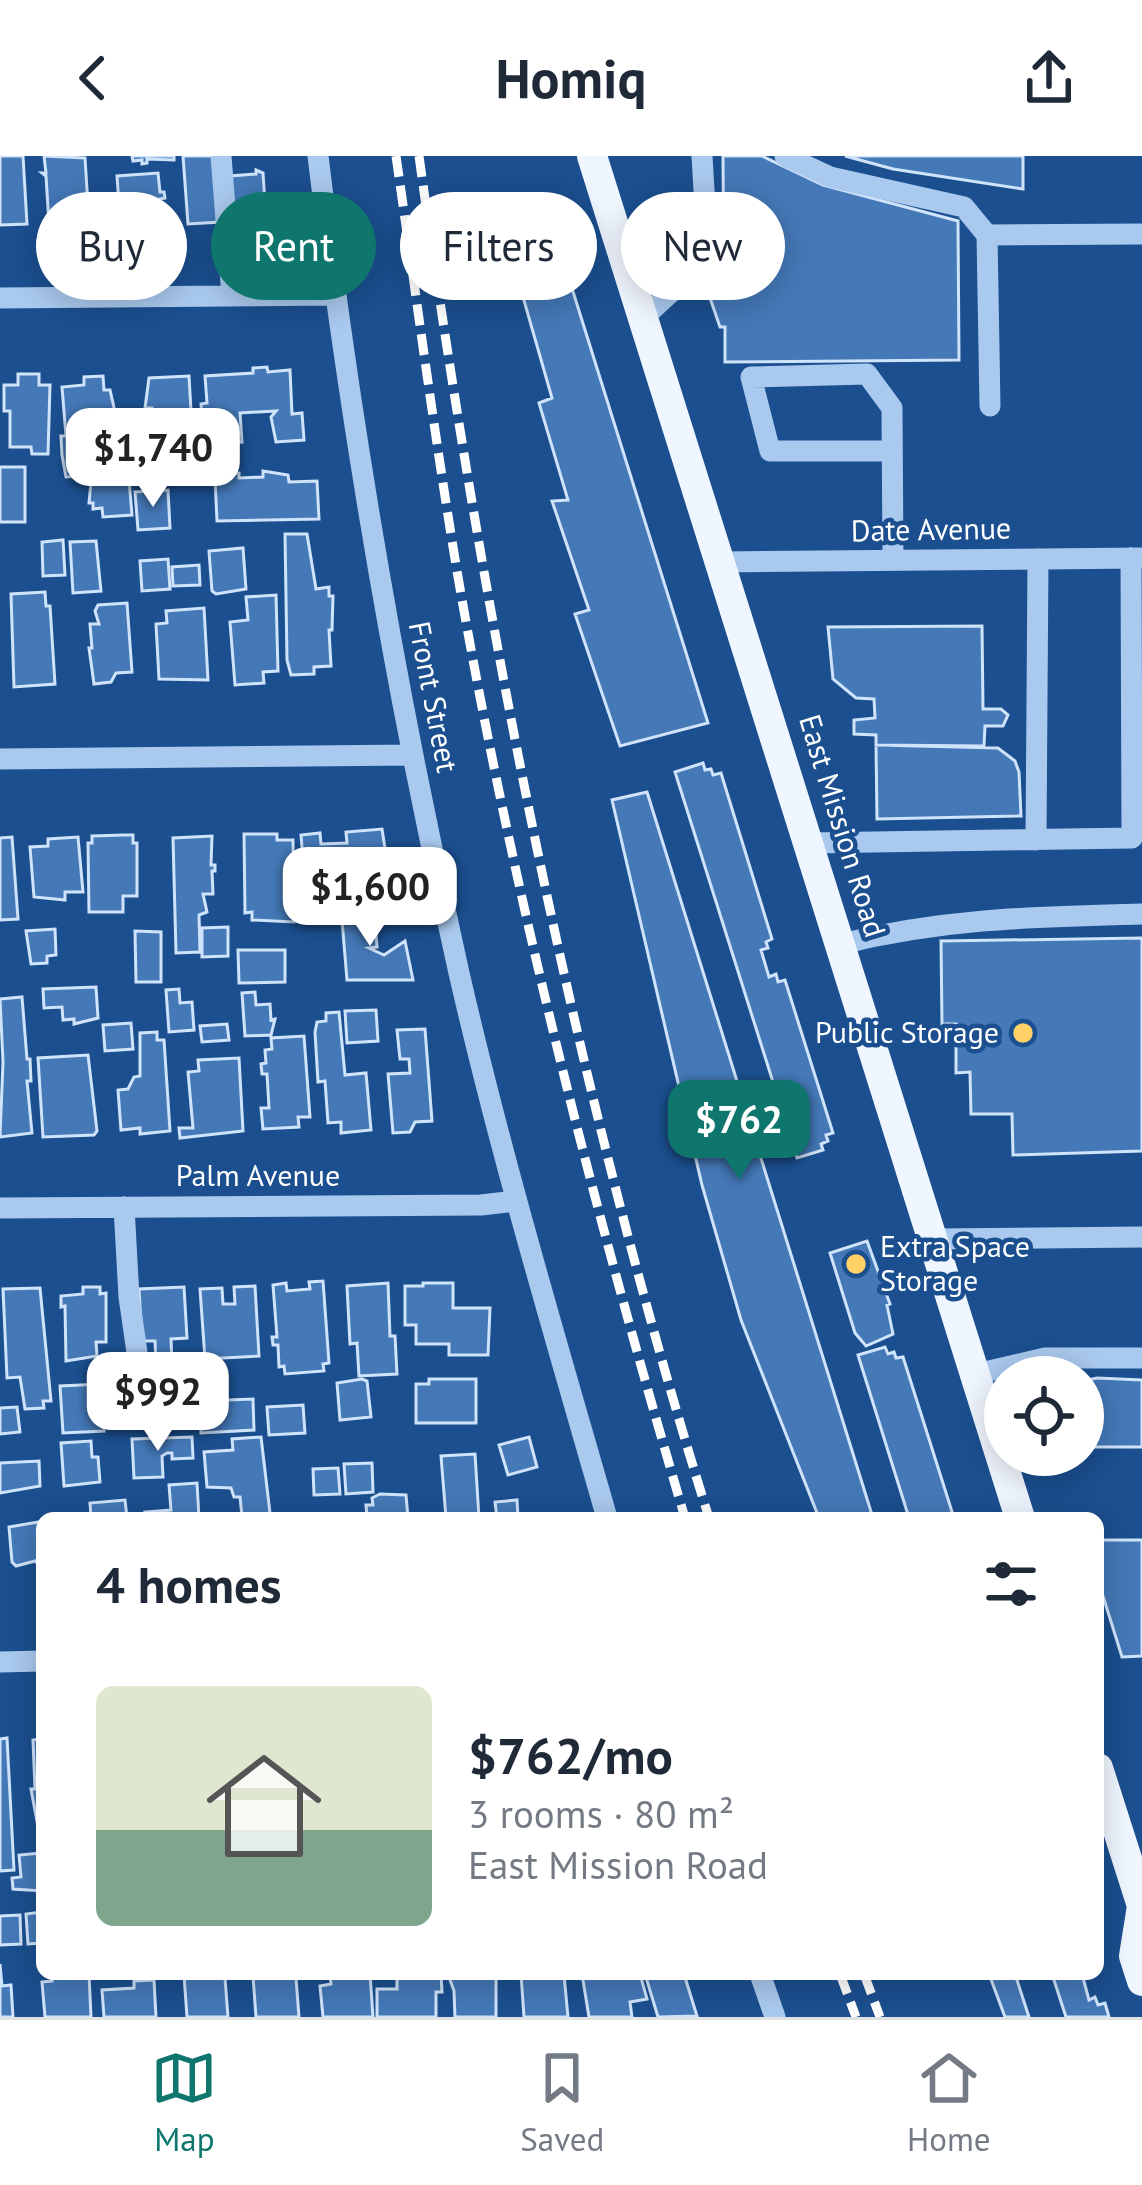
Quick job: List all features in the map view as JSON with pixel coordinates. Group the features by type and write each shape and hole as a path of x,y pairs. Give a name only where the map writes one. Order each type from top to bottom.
{"main road":[{"name":"East Mission Road","path":"592,156 1018,1512"},
{"path":"1104,1784 1137,1873 1142,1906 1134,1956 1142,1981"}],"street":[{"path":"221,156 224,192"},
{"name":"Front Street","path":"318,156 322,192"},
{"path":"644,317 708,258 702,156"},
{"path":"785,156 830,177 964,207 987,235 990,406"},
{"path":"987,235 1142,234"},
{"path":"0,298 211,296"},
{"name":"Front Street","path":"335,300 412,755 460,976 516,1201 605,1512"},
{"path":"892,451 770,451 751,377 867,374 892,408 893,560"},
{"path":"809,843 1132,838 1137,558"},
{"name":"Date Avenue","path":"722,562 1137,558"},
{"path":"1036,840 1038,559"},
{"path":"0,759 412,755"},
{"path":"842,944 912,926 994,917 1142,914"},
{"name":"Palm Avenue","path":"0,1208 516,1201"},
{"path":"124,1207 129,1298 141,1380"},
{"path":"934,1239 1142,1237"},
{"path":"976,1373 1045,1358 1142,1358"},
{"path":"0,1662 36,1661"},
{"path":"762,1980 775,2017"}],"building":[{"path":"0,156 23,156 27,224 0,225"},
{"path":"44,156 85,158 87,192 47,192 42,173 46,173"},
{"path":"132,156 174,156 174,160 147,159 142,164"},
{"path":"183,156 215,156 218,192 211,192 211,223 188,224"},
{"path":"723,156 762,156 823,185 958,221 959,360 725,362 725,327 720,327 711,300 785,300 785,192 723,192"},
{"path":"845,156 1023,156 1023,189 893,169"},
{"path":"256,170 263,173 264,192 231,192 230,176 256,174"},
{"path":"158,173 160,192 118,192 117,176"},
{"path":"524,300 576,300 708,723 620,746 575,614 589,610 552,501 568,500 539,403 552,398"},
{"path":"267,367 268,372 290,370 292,414 302,413 304,440 276,442 271,417 276,411 240,413 242,442 204,445 205,376 253,373 253,368"},
{"path":"18,374 39,374 39,385 50,385 48,454 32,454 31,447 10,447 4,385 18,385"},
{"path":"103,376 115,412 114,434 106,435 107,453 79,455 81,476 66,477 62,387 84,385 84,377"},
{"path":"189,376 194,463 155,466 148,436 153,436 152,408 145,408 149,378"},
{"path":"0,467 25,467 25,522 0,522"},
{"path":"263,471 288,475 289,482 317,481 319,519 217,521 215,479 239,473 239,478 263,477"},
{"path":"129,479 132,515 103,517 102,508 93,509 91,482"},
{"path":"168,490 170,528 138,530 135,492"},
{"path":"285,534 307,534 316,589 329,587 329,596 333,596 331,666 314,667 314,674 291,675 287,660"},
{"path":"63,540 65,575 43,576 42,542"},
{"path":"96,541 101,591 73,593 70,542"},
{"path":"243,548 246,589 216,594 209,551"},
{"path":"168,559 170,589 142,591 140,561"},
{"path":"199,565 200,585 173,586 172,567"},
{"path":"45,592 55,684 14,687 11,594"},
{"path":"276,595 278,671 263,672 264,683 235,685 230,622 248,620 246,597"},
{"path":"127,603 132,672 116,673 111,682 94,684 89,648 90,624 99,624 95,611 98,605"},
{"path":"204,608 208,680 159,679 156,624 167,623 166,611"},
{"path":"982,626 983,709 1001,709 1008,715 1003,726 985,726 984,746 876,745 876,735 854,734 854,720 875,718 874,699 856,698 833,679 828,627"},
{"path":"876,745 998,748 1015,761 1019,772 1021,816 877,819"},
{"path":"703,763 713,775 721,773 772,939 761,950 769,977 776,974 778,982 785,980 833,1133 826,1135 823,1150 797,1158 675,772"},
{"path":"647,792 871,1512 817,1512 741,1320 702,1185 612,800"},
{"path":"382,829 391,887 369,892 365,875 352,876 353,881 343,881 344,896 306,898 301,835 320,833 321,844 347,843 346,832"},
{"path":"244,834 277,834 277,840 293,840 294,922 252,920 252,912 245,913"},
{"path":"133,835 137,896 123,896 123,912 89,912 88,843 92,836"},
{"path":"212,836 213,894 203,894 207,912 199,915 200,952 176,953 173,838"},
{"path":"12,837 18,919 0,920 0,838"},
{"path":"78,837 83,892 65,892 65,900 34,897 30,847 48,846 48,839"},
{"path":"354,903 374,906 377,947 369,948 384,955 405,941 413,980 347,980 341,908 354,908"},
{"path":"228,927 228,956 202,957 202,928"},
{"path":"55,929 56,955 47,956 47,963 31,964 26,931"},
{"path":"135,931 161,932 161,982 136,982"},
{"path":"1142,938 1142,1151 1013,1155 1012,1114 971,1114 970,1072 956,1073 956,1024 942,1024 941,941"},
{"path":"238,950 285,950 285,982 239,983"},
{"path":"96,987 98,1018 74,1024 74,1019 63,1020 62,1007 44,1008 43,989"},
{"path":"179,989 180,1003 192,1002 194,1030 169,1032 166,990"},
{"path":"255,992 256,1005 270,1004 271,1020 275,1019 271,1035 245,1036 242,993"},
{"path":"22,997 32,1133 0,1137 0,999"},
{"path":"376,1010 378,1041 347,1043 345,1011"},
{"path":"339,1012 345,1075 366,1073 371,1130 341,1133 341,1122 328,1123 325,1081 318,1082 315,1032 317,1022 326,1021 326,1013"},
{"path":"131,1023 133,1049 105,1051 103,1025"},
{"path":"227,1024 229,1040 202,1042 200,1026"},
{"path":"425,1029 432,1121 415,1122 410,1132 393,1133 388,1074 410,1073 409,1059 400,1059 397,1030"},
{"path":"157,1032 157,1040 164,1040 170,1131 140,1134 140,1128 121,1130 118,1090 128,1089 134,1077 140,1076 140,1033"},
{"path":"304,1036 310,1117 298,1117 299,1127 263,1129 261,1108 269,1108 267,1074 262,1074 261,1064 266,1063 265,1050 272,1049 271,1038"},
{"path":"88,1055 97,1131 94,1135 43,1137 38,1058"},
{"path":"239,1058 243,1131 180,1138 179,1128 193,1128 188,1072 199,1071 198,1060"},
{"path":"867,1241 890,1304 893,1334 866,1346 855,1333 830,1253"},
{"path":"323,1281 329,1363 323,1364 324,1371 285,1374 284,1366 279,1367 278,1345 273,1345 272,1337 277,1337 273,1285 286,1283 287,1291 310,1289 309,1282"},
{"path":"388,1283 397,1374 359,1376 357,1343 350,1344 347,1286"},
{"path":"453,1283 453,1308 490,1308 488,1355 449,1355 449,1344 416,1344 416,1325 405,1325 405,1286"},
{"path":"255,1286 259,1356 205,1359 200,1289 222,1288 223,1304 235,1304 234,1287"},
{"path":"83,1287 100,1287 100,1294 106,1293 106,1342 96,1342 97,1356 66,1361 61,1296 83,1294"},
{"path":"184,1287 187,1338 171,1339 172,1363 156,1364 155,1341 142,1341 139,1289"},
{"path":"40,1288 51,1401 43,1401 44,1408 25,1409 20,1377 7,1378 3,1289"},
{"path":"885,1347 888,1354 903,1357 952,1512 907,1512 858,1355"},
{"path":"1104,1378 1142,1380 1142,1447 1104,1447"},
{"path":"429,1379 476,1379 476,1423 416,1423 416,1384 429,1384"},
{"path":"367,1381 371,1417 340,1420 337,1383"},
{"path":"101,1384 104,1431 63,1433 60,1386"},
{"path":"156,1392 158,1421 132,1423 130,1393"},
{"path":"253,1399 254,1430 201,1433 200,1401"},
{"path":"303,1405 305,1433 269,1435 267,1407"},
{"path":"17,1407 20,1432 0,1434 0,1408"},
{"path":"192,1437 193,1458 172,1459 172,1453 167,1453 162,1456 163,1477 134,1478 132,1439"},
{"path":"261,1437 270,1512 242,1512 240,1497 234,1497 231,1488 207,1487 204,1452 233,1450 232,1439"},
{"path":"529,1437 537,1467 508,1475 499,1445"},
{"path":"91,1441 100,1482 64,1486 61,1443"},
{"path":"475,1454 479,1512 446,1512 441,1456"},
{"path":"39,1461 40,1486 0,1493 0,1463"},
{"path":"372,1463 373,1492 346,1494 344,1464"},
{"path":"338,1468 340,1494 314,1495 313,1469"},
{"path":"197,1483 199,1512 145,1512 171,1510 169,1485"},
{"path":"406,1495 407,1512 367,1512 372,1498"},
{"path":"125,1500 126,1512 91,1512 90,1503"},
{"path":"517,1500 518,1512 496,1512 495,1502"},
{"path":"36,1523 36,1562 16,1566 12,1562 9,1527"},
{"path":"1104,1540 1142,1540 1142,1656 1122,1657 1104,1599"},
{"path":"7,1738 14,1870 0,1871 0,1739"},
{"path":"36,1740 36,1816 31,1789 35,1789"},
{"path":"36,1854 36,1891 13,1889 12,1878 21,1877 19,1855"},
{"path":"36,1913 36,1943 28,1944 26,1914"},
{"path":"20,1915 21,1944 0,1945 0,1916"},
{"path":"0,1964 2,1986 11,1985 13,2017 0,2017"},
{"path":"89,1980 91,2017 45,2017 42,1982"},
{"path":"154,1980 156,2017 104,2017 102,1990 134,1988 134,1981"},
{"path":"184,1980 225,1980 228,2017 187,2017"},
{"path":"253,1980 296,1980 299,2017 256,2017"},
{"path":"331,1980 370,1980 373,2017 323,2017 320,1986 331,1984"},
{"path":"397,1980 441,1980 436,2017 377,2017 377,1989 397,1989"},
{"path":"450,1980 496,1980 496,2017 455,2017"},
{"path":"521,1980 564,1980 568,2017 524,2017"},
{"path":"583,1980 642,1980 647,1999 630,2002 632,2017 589,2017"},
{"path":"647,1980 686,1980 697,2016 658,2017"},
{"path":"991,1980 1017,1980 1029,2017 1005,2017"},
{"path":"1054,1980 1084,1980 1089,2000 1095,1997 1098,2005 1105,2003 1109,2017 1066,2017"}],"railway":[{"path":"396,156 457,571 503,810 587,1166 683,1512"},
{"path":"419,156 472,501 536,843 614,1182 707,1512"},
{"path":"842,1980 856,2017"},
{"path":"866,1980 880,2017"}],"place":[{"name":"Public Storage","path":"1023,1033"},
{"name":"Extra Space Storage","path":"856,1264"}]}
